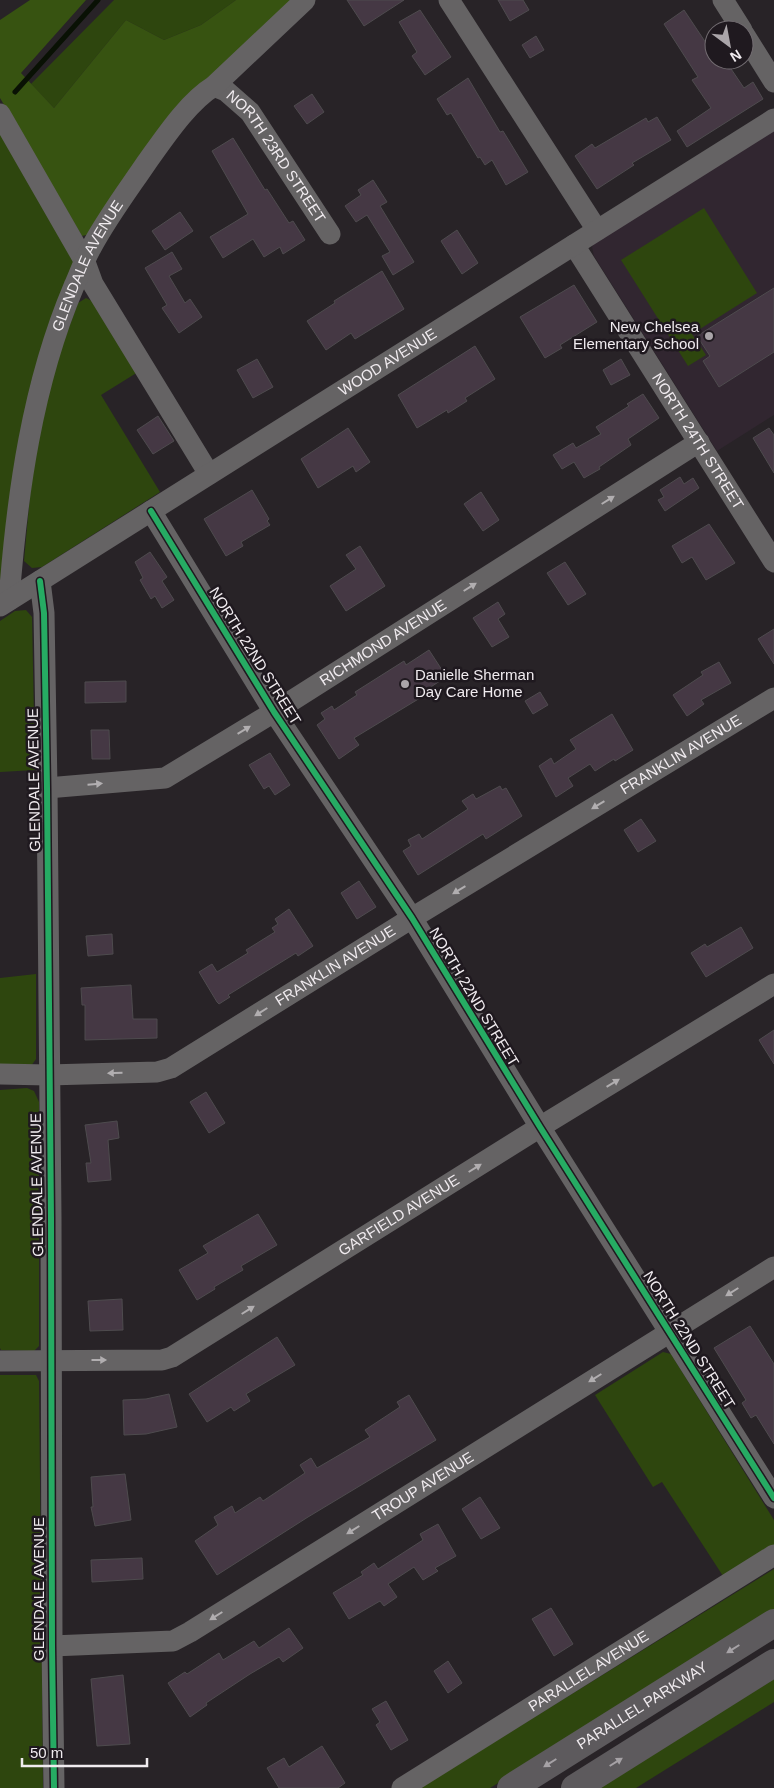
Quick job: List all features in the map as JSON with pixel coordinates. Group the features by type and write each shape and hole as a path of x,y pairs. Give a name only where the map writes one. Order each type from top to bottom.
{"main road":[{"name":"PARALLEL PARKWAY","path":"511,1788 774,1624"},
{"path":"575,1788 774,1663"}],"street":[{"name":"GLENDALE AVENUE","path":"5,603 15,526 38,396 63,313 90,249 122,198 156,150 192,105 305,0"},
{"path":"449,0 597,230"},
{"path":"723,0 736,20"},
{"path":"754,50 774,82"},
{"name":"NORTH 23RD STREET","path":"214,86 226,91 250,112 330,234"},
{"path":"0,114 85,262 93,284 209,474"},
{"name":"WOOD AVENUE","path":"5,603 774,119"},
{"name":"NORTH 24TH STREET","path":"574,244 774,562"},
{"name":"RICHMOND AVENUE","path":"47,788 165,778 274,712 699,442"},
{"name":"NORTH 22ND STREET","path":"151,511 274,712 412,918 540,1128 774,1498"},
{"name":"GLENDALE AVENUE","path":"40,581 44,613 47,788 54,1788"},
{"name":"FRANKLIN AVENUE","path":"0,1074 48,1075 157,1072 171,1068 412,918 774,698"},
{"name":"GARFIELD AVENUE","path":"0,1361 162,1360 172,1357 774,984"},
{"name":"TROUP AVENUE","path":"52,1646 173,1640 190,1632 774,1267"},
{"name":"PARALLEL AVENUE","path":"402,1788 774,1554"}],"shaded area":[{"name":"New Chelsea Elementary School","path":"774,130 774,415 717,451 594,256 592,247 595,242"}],"green space":[{"path":"30,0 86,0 21,73 54,108 126,20 164,40 201,25 236,0 293,0 91,234 82,236 0,98 0,20"},
{"path":"114,0 236,0 201,25 164,40 126,20 54,108 31,84"},
{"path":"0,126 75,256 0,592"},
{"path":"704,208 757,293 692,334 706,355 688,366 621,260"},
{"path":"86,298 94,302 138,372 101,395 160,492 42,567 32,568 24,561 32,473 53,371 78,303"},
{"path":"26,610 32,617 35,770 0,772 0,621 15,611"},
{"path":"36,974 36,1059 31,1066 0,1065 0,978"},
{"path":"27,1088 34,1091 39,1102 39,1346 34,1351 1,1350 0,1090"},
{"path":"663,1352 671,1354 774,1520 774,1545 723,1576 662,1482 653,1487 595,1395"},
{"path":"0,1375 36,1375 39,1381 43,1788 0,1788"},
{"path":"774,1569 774,1612 490,1788 420,1788"},
{"path":"774,1679 774,1702 636,1788 600,1788"}],"building":[{"path":"347,0 404,0 364,26"},
{"path":"498,0 523,0 529,10 510,21"},
{"path":"420,10 451,57 425,75 412,56 417,52 399,22"},
{"path":"684,10 704,40 704,70 732,70 744,88 753,82 763,99 687,147 677,131 711,108 692,80 698,77 664,24"},
{"path":"536,36 544,50 530,58 522,45"},
{"path":"468,78 500,132 503,131 528,172 506,185 492,160 485,165 480,157 478,158 451,113 447,115 437,99"},
{"path":"312,94 324,112 307,124 294,106"},
{"path":"657,117 671,140 632,163 634,165 597,189 575,156 592,144 595,148 646,118 648,122"},
{"path":"233,138 265,190 267,189 289,223 293,221 305,240 283,254 280,247 264,257 253,239 223,258 210,237 248,214 212,151"},
{"path":"373,180 387,202 380,206 414,262 393,275 382,256 390,252 367,215 356,222 345,206 361,195 358,190"},
{"path":"180,212 193,231 165,250 152,231"},
{"path":"457,230 478,263 462,274 441,241"},
{"path":"172,252 182,269 169,276 185,303 190,299 202,317 179,333 162,308 167,305 145,268"},
{"path":"382,271 404,309 355,339 351,333 326,350 307,321 335,303 334,301"},
{"path":"574,285 597,322 560,345 562,348 545,358 520,317"},
{"name":"New Chelsea Elementary School","path":"774,288 774,352 719,387 703,361 710,356 697,336"},
{"path":"475,346 495,379 465,398 467,401 448,413 447,410 417,428 398,395"},
{"path":"257,359 273,387 253,398 237,370"},
{"path":"621,359 630,375 611,385 603,370"},
{"path":"643,394 659,418 628,439 631,445 599,467 600,469 584,478 574,462 562,469 553,455 573,443 576,448 601,434 596,427 629,406 627,404"},
{"path":"158,416 174,441 153,454 137,430"},
{"path":"348,428 370,462 356,472 353,466 318,488 301,459"},
{"path":"769,428 774,435 774,473 753,438"},
{"path":"680,477 684,484 693,478 699,488 665,511 658,500 664,497 660,490"},
{"path":"252,490 269,519 267,521 270,525 241,542 243,546 226,556 204,519"},
{"path":"481,492 499,520 483,531 464,504"},
{"path":"709,524 735,563 706,580 692,557 682,563 672,546"},
{"path":"360,546 385,586 346,611 330,586 356,569 346,555"},
{"path":"150,552 167,577 162,581 174,600 162,608 155,596 151,599 140,580 143,578 135,562"},
{"path":"565,562 586,594 568,605 547,573"},
{"path":"498,602 505,614 498,619 509,637 492,647 473,618"},
{"path":"774,629 774,664 758,639"},
{"path":"429,650 442,670 439,672 443,679 423,692 425,695 354,738 359,745 339,759 317,725 325,719 321,713 332,706 334,710 357,695 355,692 404,661 406,665"},
{"path":"719,662 731,683 701,700 704,704 687,716 673,695 703,675 701,672"},
{"path":"126,681 126,702 85,703 85,682"},
{"path":"540,692 548,705 533,714 525,701"},
{"path":"612,714 633,750 595,771 590,764 568,778 573,786 556,797 539,766 551,758 554,764 576,749 570,740"},
{"path":"91,730 109,730 110,759 92,759"},
{"path":"270,753 290,785 275,795 269,786 264,789 249,765"},
{"path":"500,786 502,790 506,788 522,816 486,839 483,834 418,875 403,851 411,846 408,840 419,834 422,839 468,809 462,801 473,794 476,799"},
{"path":"641,819 656,841 638,852 624,830"},
{"path":"359,881 376,907 357,919 341,893"},
{"path":"289,909 313,946 298,956 296,953 228,995 230,997 219,1004 199,972 212,964 217,972 248,953 246,950 275,932 272,928 278,924 275,919"},
{"path":"741,927 753,948 706,977 691,953 705,944 707,947"},
{"path":"112,934 113,954 88,956 86,936"},
{"path":"131,985 133,1019 157,1019 157,1038 85,1040 85,1005 82,1005 81,988"},
{"path":"774,1030 774,1064 759,1040"},
{"path":"206,1092 225,1123 209,1133 190,1102"},
{"path":"117,1121 119,1138 108,1140 111,1180 88,1182 86,1163 91,1163 85,1125"},
{"path":"258,1214 277,1245 241,1266 243,1270 214,1287 215,1289 197,1300 179,1270 208,1253 203,1246"},
{"path":"122,1299 123,1330 90,1331 88,1301"},
{"path":"750,1326 774,1364 774,1444 756,1415 751,1418 742,1403 746,1400 714,1348"},
{"path":"277,1337 295,1365 246,1394 250,1401 234,1411 231,1407 207,1422 189,1394"},
{"path":"169,1394 177,1427 146,1434 124,1435 123,1400 146,1399"},
{"path":"409,1395 436,1440 308,1517 217,1575 195,1541 218,1525 214,1517 232,1506 235,1513 260,1497 263,1501 305,1473 300,1465 311,1458 317,1468 370,1437 365,1430 400,1407 397,1402"},
{"path":"125,1474 131,1520 95,1526 91,1507 93,1507 91,1477"},
{"path":"480,1497 500,1528 481,1539 462,1509"},
{"path":"438,1524 456,1556 435,1568 438,1571 423,1580 414,1567 388,1584 397,1597 384,1606 380,1601 349,1619 333,1593 363,1575 361,1572 374,1563 378,1569 423,1540 420,1534"},
{"path":"142,1558 143,1579 92,1582 91,1560"},
{"path":"551,1608 573,1644 554,1656 532,1619"},
{"path":"289,1628 303,1648 283,1662 279,1657 250,1674 206,1703 207,1705 190,1717 168,1683 185,1672 187,1674 219,1653 223,1660 254,1641 259,1648"},
{"path":"448,1661 462,1683 448,1693 434,1671"},
{"path":"123,1675 130,1744 97,1746 91,1679"},
{"path":"386,1701 408,1740 391,1750 376,1725 380,1722 372,1709"},
{"path":"322,1746 345,1783 338,1788 279,1788 267,1768 284,1758 289,1767"}],"waterway":[{"path":"15,92 98,0"}],"cycle path":[{"path":"151,511 274,712 412,918 540,1127 774,1498"},
{"path":"40,581 44,613 47,788 54,1788"}],"place":[{"name":"New Chelsea Elementary School","path":"709,336"},
{"name":"Danielle Sherman Day Care Home","path":"405,684"}]}
